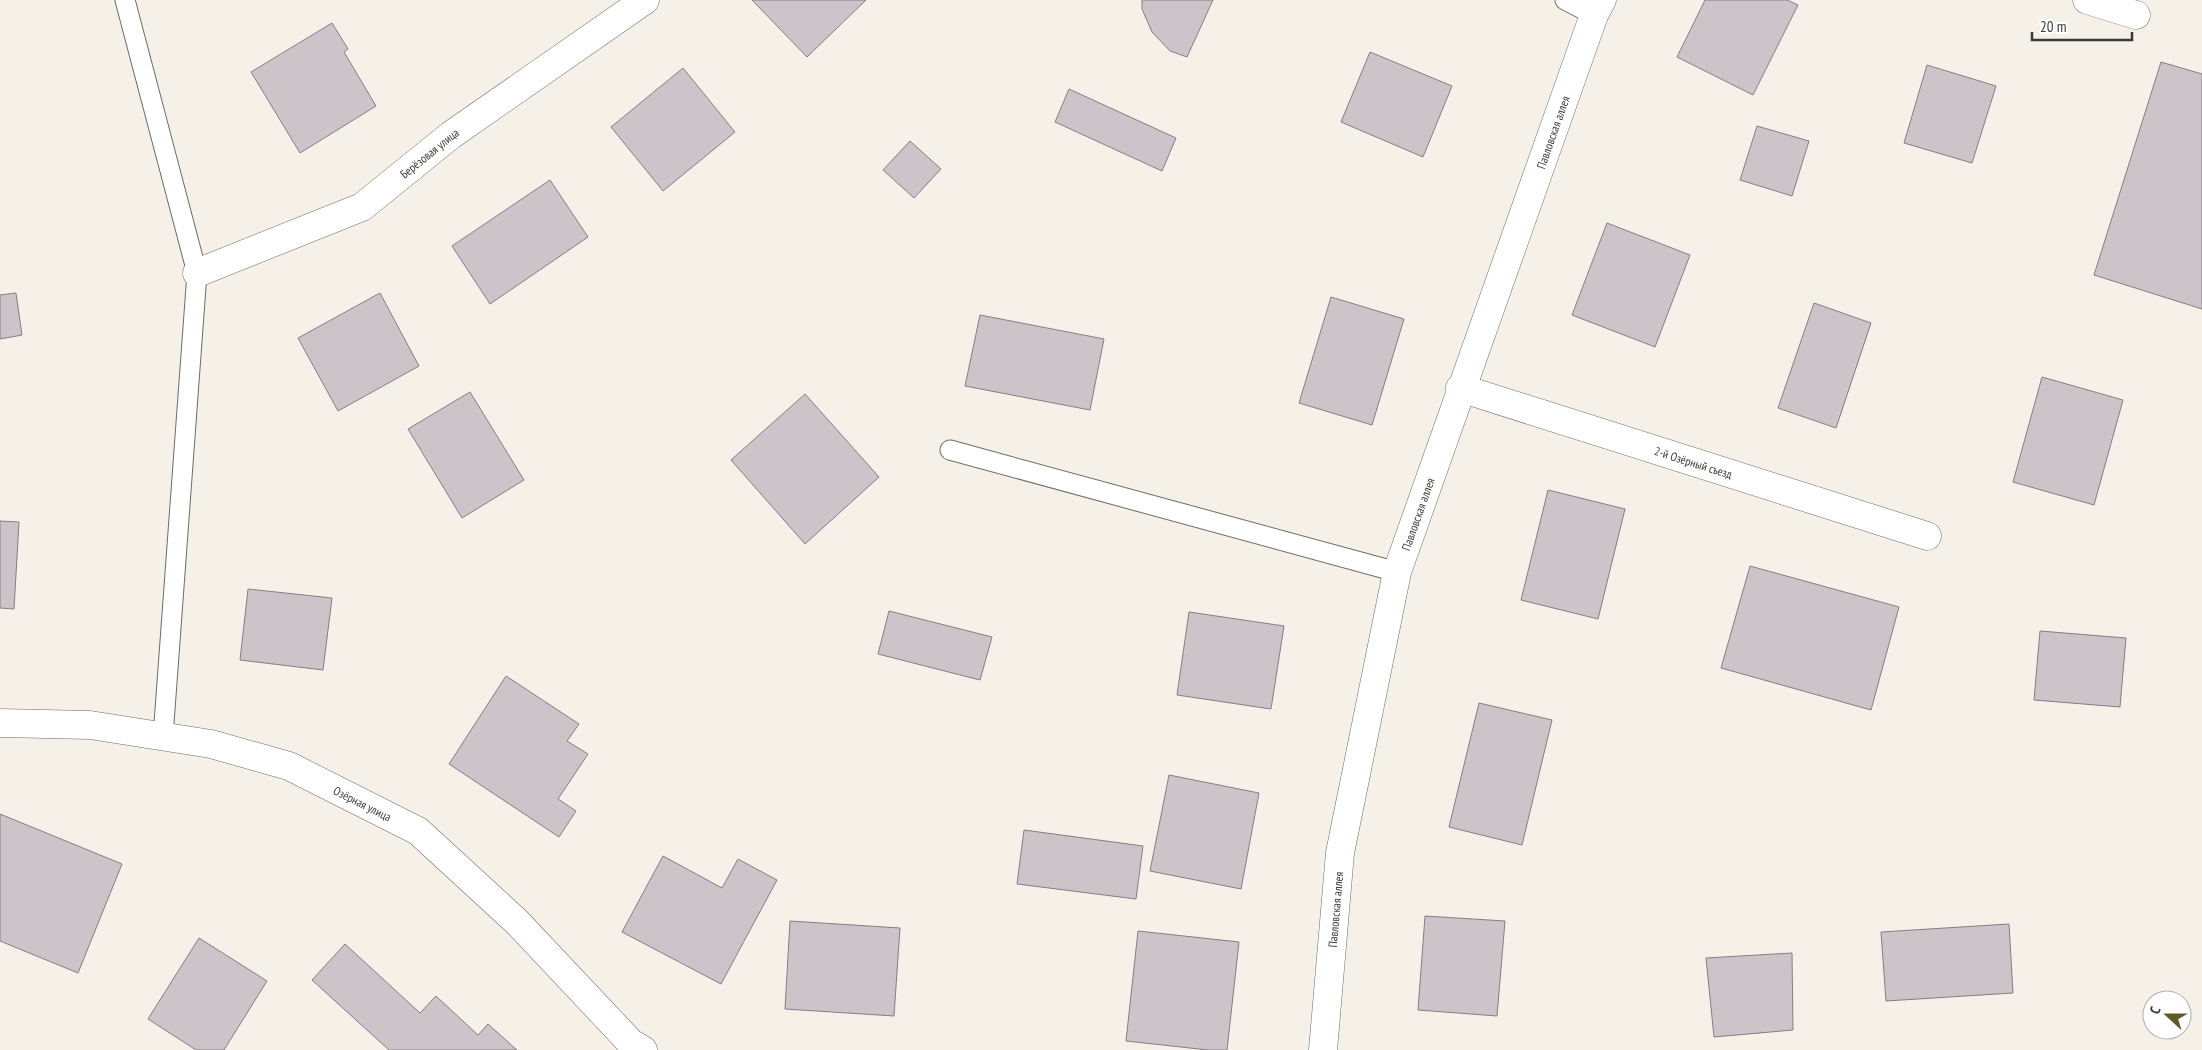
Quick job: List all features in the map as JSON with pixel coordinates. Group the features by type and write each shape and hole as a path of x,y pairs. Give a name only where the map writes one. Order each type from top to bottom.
{"street":[{"name":"Берёзовая улица","path":"197,273 362,207 451,135 645,0"},
{"path":"2087,0 2136,15"},
{"name":"Павловская аллея","path":"1323,1050 1340,853 1397,572 1460,388 1598,8"},
{"name":"2-й Озёрный съезд","path":"1460,388 1927,536"},
{"name":"Озёрная улица","path":"0,723 90,725 211,744 290,766 418,831 517,922 631,1043 642,1050"}],"lane":[{"path":"125,0 197,273 163,736"},
{"path":"1565,0 1598,8"},
{"path":"950,450 1397,572"}],"building":[{"path":"752,0 866,0 807,57"},
{"path":"1142,0 1213,0 1187,57 1170,51 1152,32 1142,9"},
{"path":"1705,0 1787,0 1798,5 1753,95 1677,57"},
{"path":"332,23 348,49 344,52 376,106 300,153 251,72"},
{"path":"1370,52 1452,86 1423,157 1341,122"},
{"path":"2161,62 2202,74 2202,309 2094,275"},
{"path":"1927,65 1996,86 1972,163 1904,143"},
{"path":"683,68 735,132 663,191 611,127"},
{"path":"1069,89 1176,138 1162,171 1055,122"},
{"path":"1757,126 1809,141 1792,196 1740,180"},
{"path":"910,141 941,169 914,198 883,170"},
{"path":"550,180 588,237 490,304 452,246"},
{"path":"1607,223 1690,255 1655,347 1572,315"},
{"path":"16,293 22,335 0,339 0,295"},
{"path":"380,293 419,366 338,411 298,338"},
{"path":"1331,297 1404,319 1372,425 1299,403"},
{"path":"1814,303 1871,323 1836,428 1778,408"},
{"path":"980,315 1104,339 1090,410 965,386"},
{"path":"2042,377 2123,400 2094,505 2013,482"},
{"path":"470,392 524,480 462,518 408,429"},
{"path":"805,394 879,477 805,544 731,460"},
{"path":"1548,490 1625,509 1598,619 1521,600"},
{"path":"0,521 19,522 14,609 0,608"},
{"path":"1750,566 1899,607 1871,710 1721,668"},
{"path":"248,589 332,598 323,670 240,660"},
{"path":"889,611 992,637 980,680 878,654"},
{"path":"1189,612 1284,626 1271,709 1177,695"},
{"path":"2040,631 2126,638 2120,707 2034,700"},
{"path":"506,676 579,724 567,741 588,754 558,799 576,811 559,837 449,764"},
{"path":"1479,703 1552,720 1522,845 1449,827"},
{"path":"1169,775 1259,793 1241,889 1150,871"},
{"path":"0,814 122,864 78,973 0,941"},
{"path":"1024,830 1143,846 1136,899 1017,884"},
{"path":"663,856 722,888 738,859 777,880 721,984 622,932"},
{"path":"1425,916 1505,921 1497,1016 1418,1010"},
{"path":"790,921 900,928 894,1016 785,1009"},
{"path":"2009,924 2013,993 1886,1001 1881,932"},
{"path":"1138,931 1239,942 1227,1050 1208,1050 1126,1041"},
{"path":"199,938 267,981 224,1050 196,1050 148,1019"},
{"path":"345,944 420,1013 436,996 478,1035 488,1024 517,1050 389,1050 312,980"},
{"path":"1792,953 1793,1030 1714,1037 1706,958"}]}
